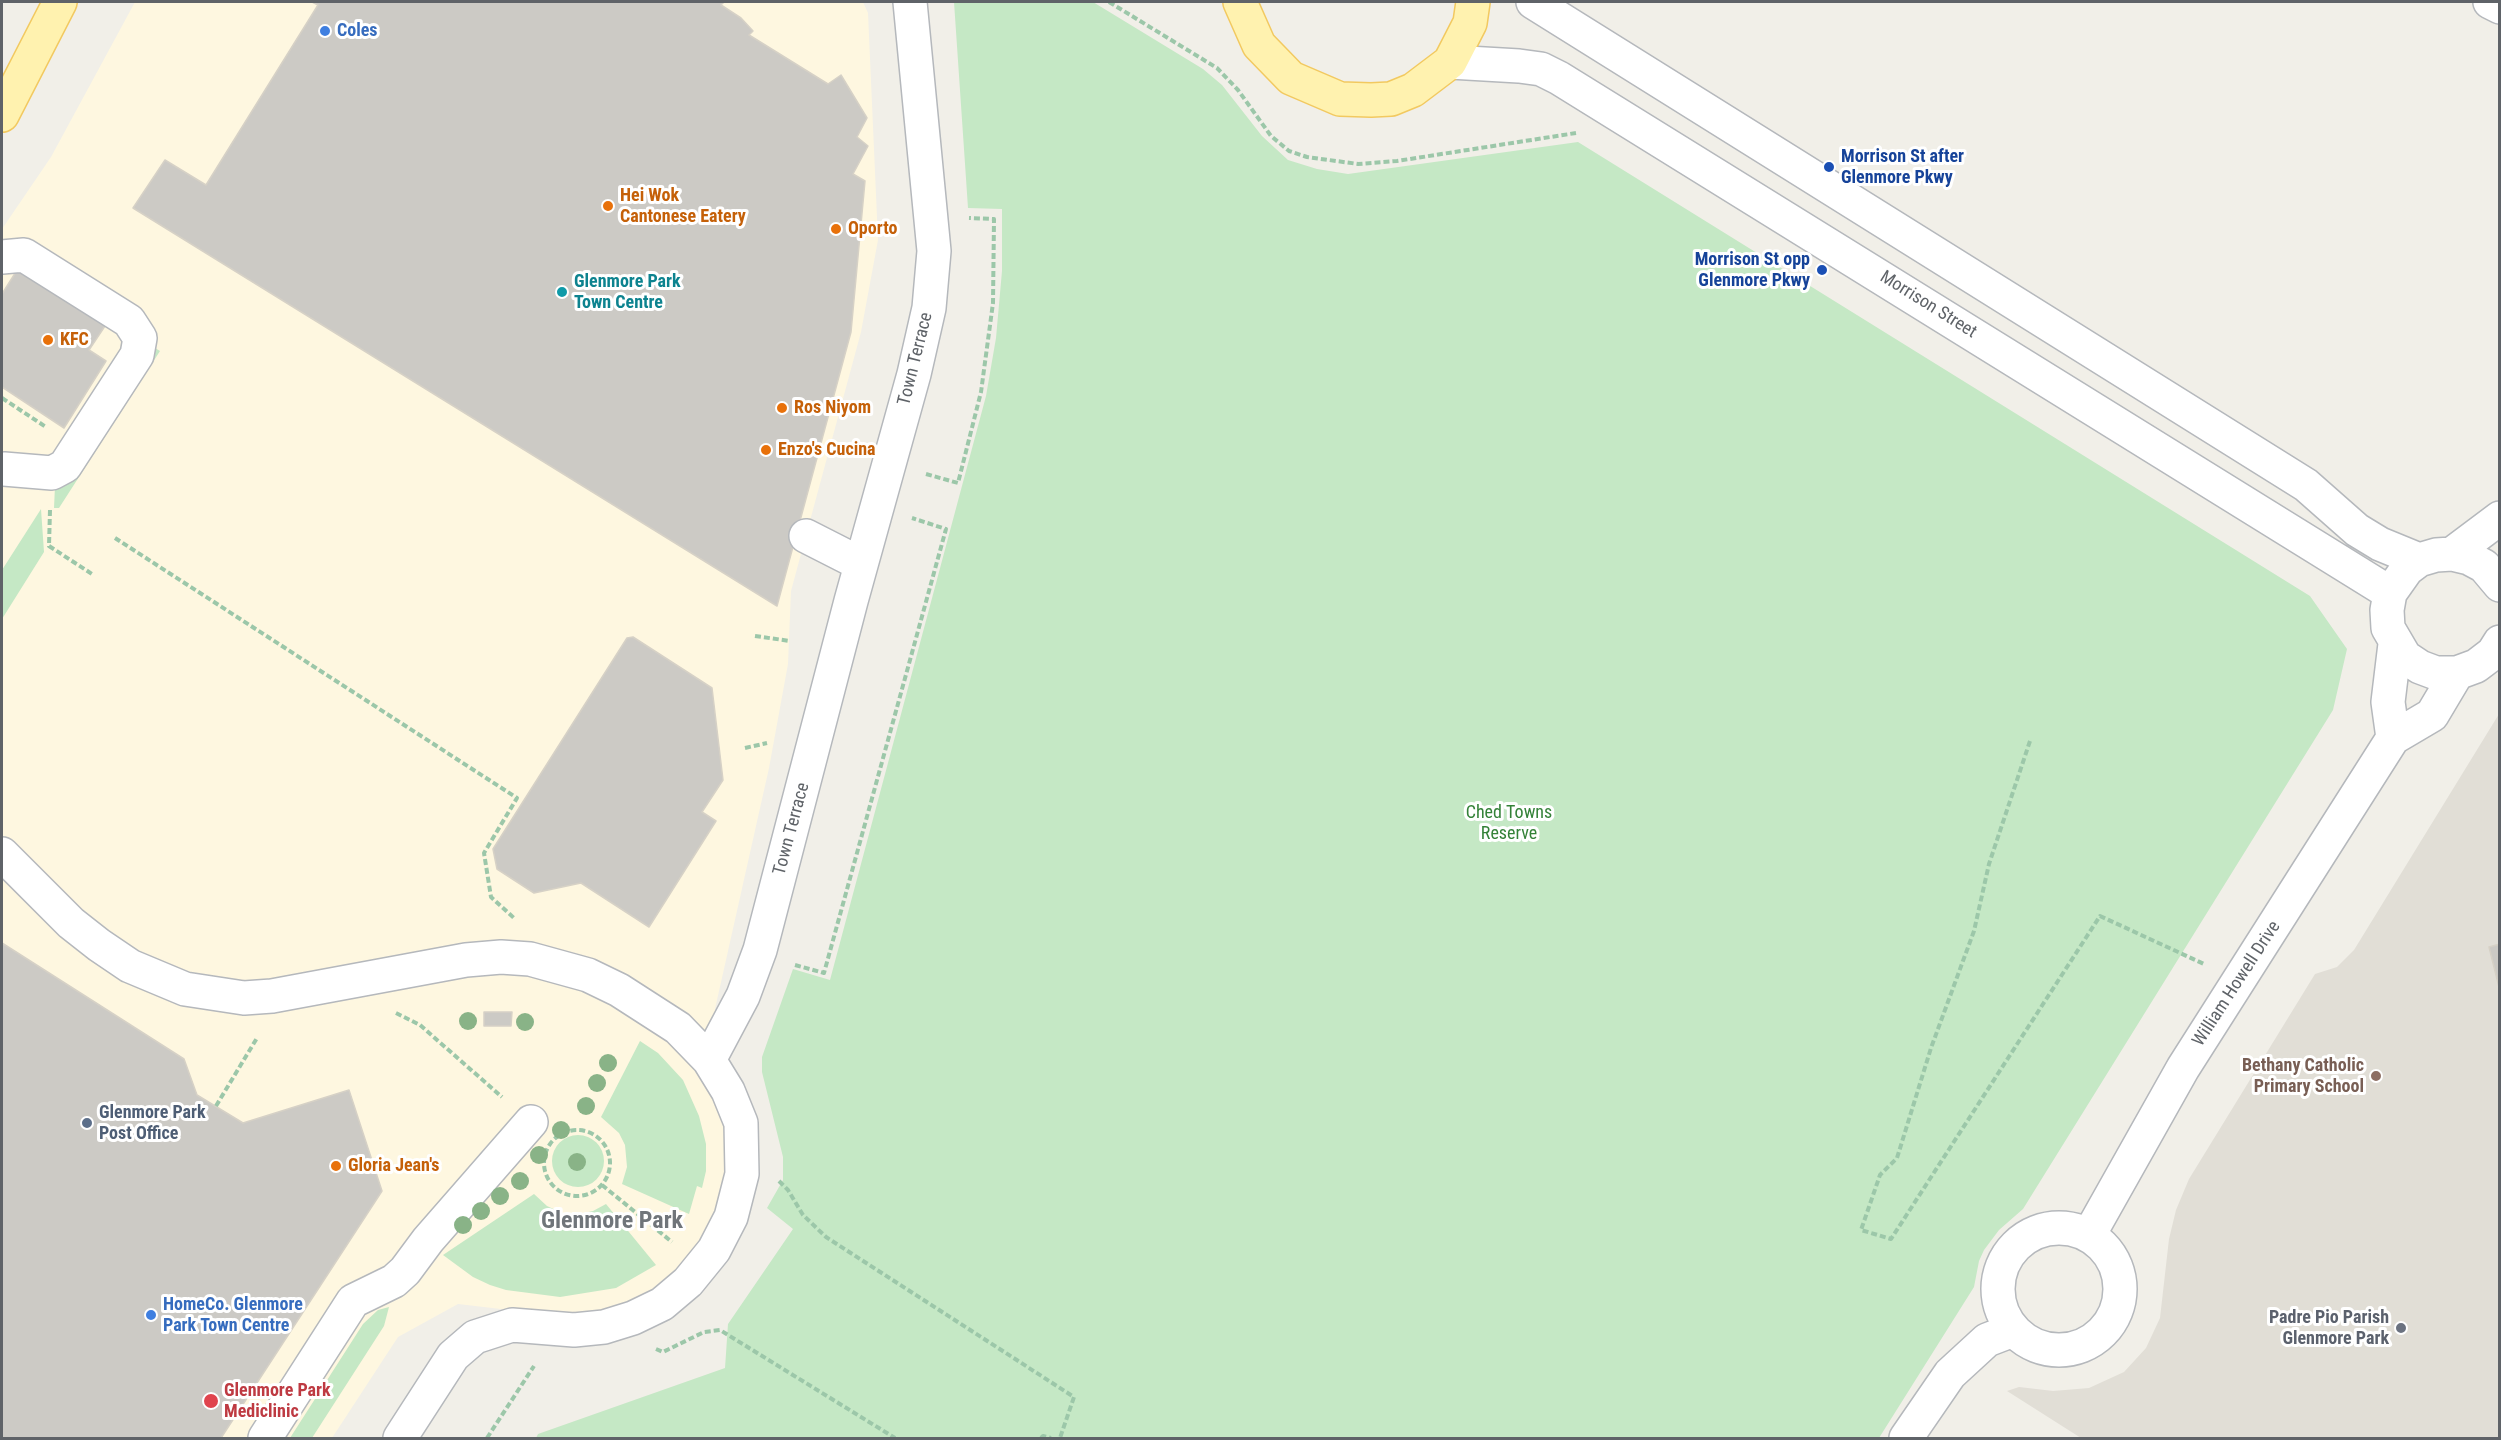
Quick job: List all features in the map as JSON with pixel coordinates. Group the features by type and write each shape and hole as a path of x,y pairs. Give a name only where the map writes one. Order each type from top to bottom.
{"main road":[{"path":"2,115 60,2"},
{"path":"1240,6 1259,45 1291,78 1340,99 1391,99 1413,90 1450,62 1470,23 1473,2"}],"street":[{"name":"Town Terrace","path":"709,1060 743,996 760,950 922,342 933,274 933,251 910,2"},
{"path":"1533,2 2306,485 2357,530 2380,544 2420,560"},
{"path":"2490,2 2499,7"},
{"name":"Morrison Street","path":"1450,62 1541,69 1559,78 2390,593"},
{"path":"2,257 24,255 129,321 140,338 137,355 66,466 51,473 4,469"},
{"path":"2452,554 2499,518"},
{"path":"806,537 861,564"},
{"path":"2499,585 2484,566 2469,558 2452,554 2420,560 2407,568 2390,593 2387,610 2388,628 2395,644 2405,657 2420,667 2436,673 2457,673 2476,666 2493,653 2499,642"},
{"path":"2393,738 2388,702 2395,644"},
{"name":"William Howell Drive","path":"2089,1235 2183,1068 2393,738 2432,715 2457,673"},
{"path":"2,854 71,922 99,945 130,966 159,981 185,989 244,998 272,996 466,960 501,957 530,959 588,975 619,990 678,1028 709,1060 735,1106 741,1123 744,1154 738,1195 731,1217 714,1250 698,1272 662,1304 616,1324 574,1330 512,1325 475,1337 453,1356 400,1438"},
{"path":"265,1438 353,1301 394,1281 405,1271 428,1240 531,1122"},
{"path":"2068,1228 2089,1235 2106,1248 2117,1266 2122,1288 2119,1306 2110,1325 2094,1340 2075,1349 2053,1351 2031,1343 2013,1330 2002,1312 1998,1291 2000,1270 2010,1251 2026,1237 2046,1229 2068,1228"},
{"path":"1906,1438 1950,1374 1987,1340 2013,1330"}],"path":[{"path":"2,398 52,432"},
{"path":"786,963 824,974 946,529 909,517 911,511"},
{"path":"48,520 49,546 92,574"},
{"path":"115,538 517,798 484,853 491,897 514,919"},
{"path":"755,636 790,641"},
{"path":"2030,741 1989,864 1974,931 1931,1048 1897,1158 1880,1175 1861,1230 1892,1239 2100,916 2204,964"},
{"path":"745,748 767,743"},
{"path":"385,1011 410,1018 420,1025 531,1122"},
{"path":"246,1037 265,1037"},
{"path":"216,1106 257,1038"},
{"path":"573,1130 596,1135 604,1143 611,1164 608,1176 602,1185 594,1192 574,1196 555,1187 545,1170 544,1159 553,1140 573,1130"},
{"path":"771,1184 774,1176 788,1190 803,1215 826,1237 1074,1397 1060,1438"},
{"path":"602,1185 679,1248"},
{"path":"654,1347 663,1352 704,1332 720,1330 895,1438"},
{"path":"1041,1438 1043,1436 1051,1438"}],"shaded area":[{"name":"Glenmore Park Town Centre","path":"135,2 863,2 868,13 878,240 861,332 791,591 788,664 769,768 715,1009 730,1180 706,1240 668,1278 630,1306 577,1318 458,1304 398,1337 332,1438 2,1438 2,229 51,157"},
{"name":"Bethany Catholic Primary School","path":"2499,714 2499,1438 2081,1438 2007,1391 2019,1387 2053,1391 2089,1388 2124,1372 2146,1348 2160,1318 2169,1239 2176,1210 2189,1179 2315,974 2337,967 2354,950"}],"green space":[{"name":"Ched Towns Reserve","path":"954,2 1093,2 1203,69 1222,85 1262,136 1288,160 1317,169 1348,174 1578,142 2310,596 2347,649 2333,710 2023,1209 1999,1230 1984,1250 1979,1261 1974,1287 1879,1438 536,1438 538,1434 725,1368 728,1324 793,1229 767,1208 783,1180 783,1157 762,1072 762,1057 793,969 830,980 986,396 996,338 1002,271 1002,209 968,208"},
{"path":"155,348 160,351 59,508 54,508 55,486"},
{"path":"41,509 44,552 2,619 2,570"},
{"path":"640,1041 658,1053 683,1080 699,1116 706,1144 706,1171 702,1188 697,1186 689,1214 622,1184 627,1167 625,1145 619,1133 601,1117"},
{"path":"573,1135 583,1135 597,1142 604,1161 597,1180 583,1187 573,1187 563,1183 556,1176 552,1166 552,1156 556,1146 563,1139"},
{"path":"534,1194 547,1206 562,1213 579,1214 593,1211 606,1204 656,1265 616,1288 560,1297 506,1290 490,1285 473,1277 443,1255"},
{"path":"389,1307 384,1326 312,1438 290,1438 363,1324 378,1310"}],"building":[{"name":"Glenmore Park Town Centre","path":"312,2 724,2 721,5 741,18 753,31 749,35 828,84 841,75 867,118 857,137 868,146 853,174 865,181 851,332 777,606 133,208 165,160 206,185 318,5"},
{"path":"19,267 107,323 89,350 106,361 64,428 2,387 2,294"},
{"path":"633,637 712,688 723,780 702,812 716,821 649,927 581,883 534,893 497,869 493,849 627,638"},
{"name":"HomeCo. Glenmore Park Town Centre","path":"2,943 184,1059 197,1095 243,1123 349,1090 382,1191 221,1438 2,1438"},
{"path":"2500,944 2500,991 2489,947"},
{"path":"484,1012 512,1012 511,1026 484,1026"}],"place":[{"name":"Coles","path":"325,31"},
{"name":"Morrison St after Glenmore Pkwy","path":"1829,167"},
{"name":"Hei Wok Cantonese Eatery","path":"608,206"},
{"name":"Oporto","path":"836,229"},
{"name":"Morrison St opp Glenmore Pkwy","path":"1822,270"},
{"name":"Glenmore Park Town Centre","path":"562,292"},
{"name":"KFC","path":"48,340"},
{"name":"Ros Niyom","path":"782,408"},
{"name":"Enzo's Cucina","path":"766,450"},
{"name":"Bethany Catholic Primary School","path":"2376,1076"},
{"name":"Glenmore Park Post Office","path":"87,1123"},
{"name":"Gloria Jean's","path":"336,1166"},
{"name":"HomeCo. Glenmore Park Town Centre","path":"151,1315"},
{"name":"Padre Pio Parish Glenmore Park","path":"2401,1328"},
{"name":"Glenmore Park Mediclinic","path":"211,1401"}],"district":[{"name":"Glenmore Park","path":"612,1222"}]}
